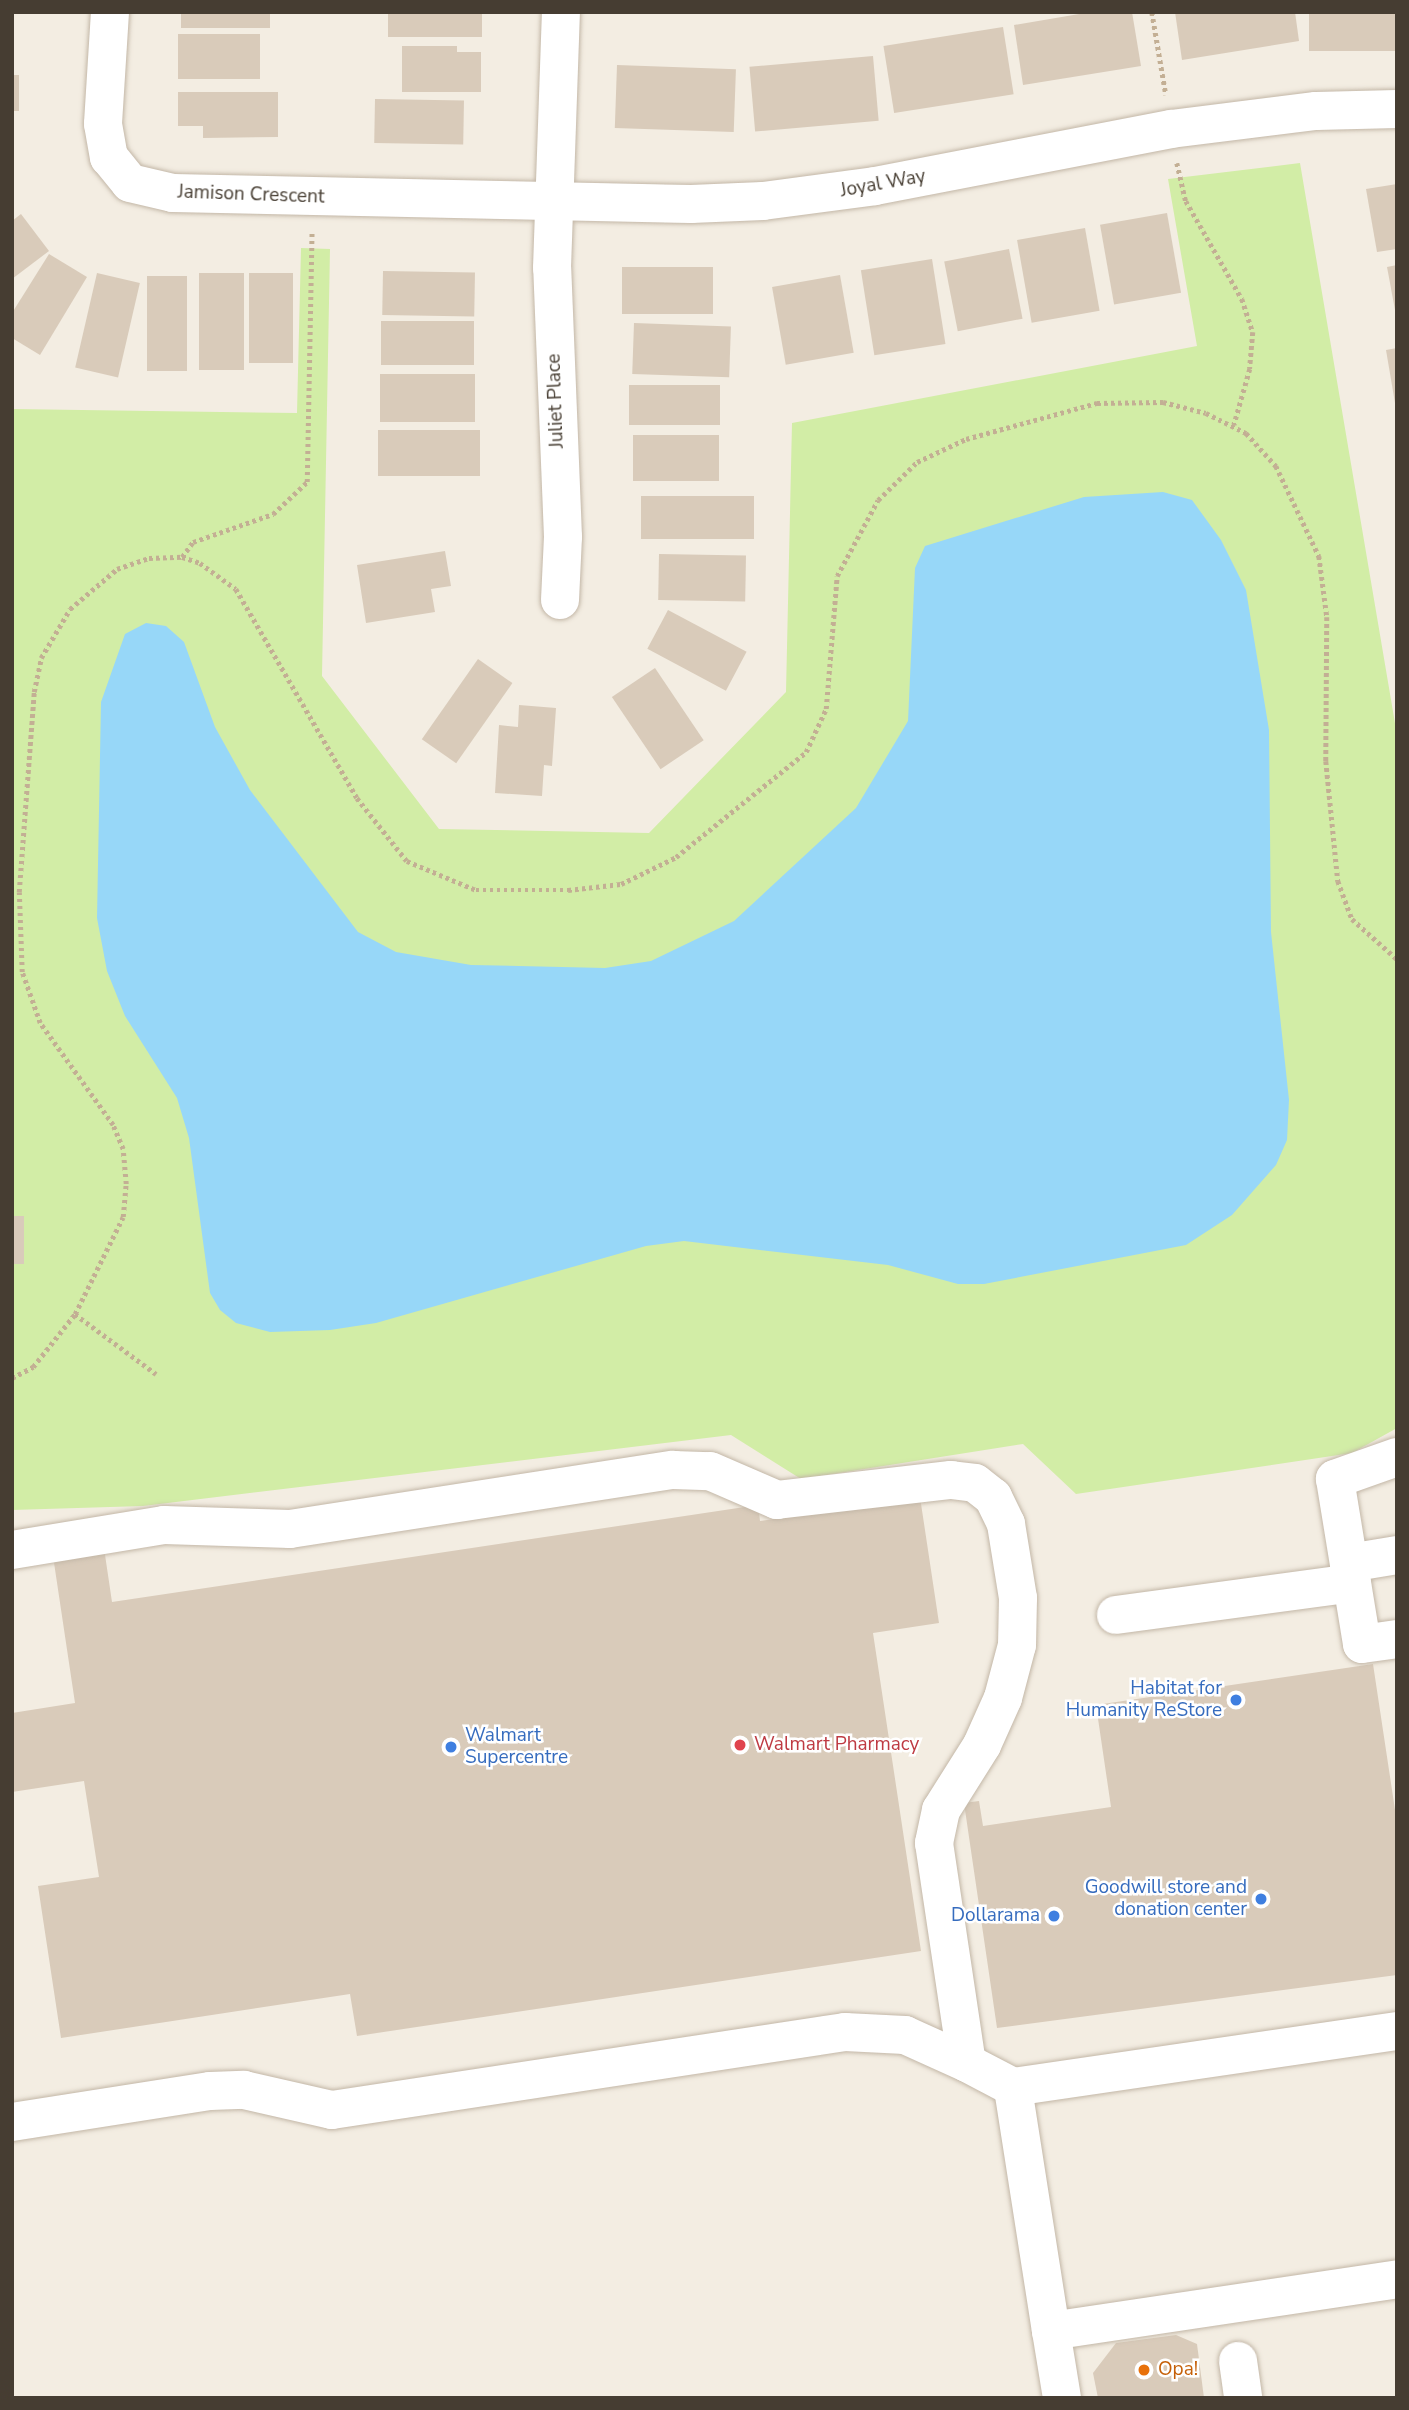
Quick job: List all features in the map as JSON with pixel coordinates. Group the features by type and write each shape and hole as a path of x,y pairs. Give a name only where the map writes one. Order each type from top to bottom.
{"street":[{"name":"Jamison Crescent","path":"110,12 104,133 109,157 130,183 173,193 552,201"},
{"path":"552,201 561,12"},
{"name":"Joyal Way","path":"552,201 691,205 797,198 1171,129 1316,111 1397,109"},
{"name":"Juliet Place","path":"552,201 560,600"},
{"path":"1397,1457 1335,1479 1362,1644 1397,1639"},
{"path":"12,1550 164,1525 290,1529 682,1469 710,1471 778,1500 951,1480 975,1483 993,1497 1006,1524 1018,1598 1017,1645 1003,1698 982,1745 941,1811 934,1843 967,2063"},
{"path":"1116,1615 1350,1573 1397,1555"},
{"path":"12,2122 221,2091 244,2090 332,2110 855,2031 905,2035 1013,2087 1397,2031"},
{"path":"1013,2087 1062,2398"},
{"path":"1051,2330 1397,2279"},
{"path":"1238,2361 1243,2398"}],"path":[{"path":"1152,12 1168,108"},
{"path":"1176,156 1186,201 1242,299 1253,332 1251,369 1234,425"},
{"path":"182,556 193,542 273,514 307,482 313,232"},
{"path":"12,1378 33,1367 75,1314 123,1217 125,1172 113,1125 40,1023 23,972 19,892 34,692 53,631 92,587 117,569 149,558 182,556 223,576 243,598 357,798 407,861 476,890 593,888 621,884 676,857 806,752 826,709 837,576 878,500 917,462 966,439 1097,403 1163,402 1234,425 1276,466 1319,556 1327,617 1326,761 1338,881 1352,919 1397,959"},
{"path":"75,1314 156,1374"}],"green space":[{"path":"1300,163 1397,735 1397,1428 1352,1453 1076,1494 1023,1444 801,1479 731,1435 143,1506 12,1510 12,409 297,413 301,248 330,249 322,676 439,829 649,833 786,692 792,423 1197,346 1168,179"}],"water":[{"path":"1163,492 1192,500 1221,540 1246,590 1269,730 1271,932 1289,1100 1287,1140 1276,1165 1232,1215 1186,1245 984,1284 958,1284 888,1265 684,1241 646,1246 376,1323 330,1330 270,1332 236,1323 220,1310 210,1293 189,1138 177,1098 125,1016 107,971 97,918 101,702 125,634 146,623 166,626 184,642 215,727 250,790 358,932 396,952 471,965 605,968 651,961 734,921 856,808 908,721 915,568 925,546 1084,497"}],"building":[{"path":"181,12 270,12 270,28 181,28"},
{"path":"388,12 482,12 482,37 388,37"},
{"path":"1091,12 1132,12 1141,66 1023,85 1014,25"},
{"path":"1175,12 1295,12 1299,41 1182,60"},
{"path":"1309,12 1397,12 1397,51 1309,51"},
{"path":"1003,27 1014,94 894,113 883,46"},
{"path":"178,34 260,34 260,79 178,79"},
{"path":"402,46 457,46 457,52 481,52 481,92 402,92"},
{"path":"873,56 879,121 755,132 749,67"},
{"path":"617,65 736,69 734,132 615,128"},
{"path":"12,75 19,75 19,111 12,111"},
{"path":"178,92 278,92 278,137 203,138 203,126 178,126"},
{"path":"375,99 464,101 463,145 374,143"},
{"path":"1397,184 1397,249 1377,252 1366,189"},
{"path":"1167,213 1181,293 1114,305 1100,225"},
{"path":"21,214 49,251 12,279 12,221"},
{"path":"1085,228 1100,311 1032,323 1017,240"},
{"path":"1009,249 1023,319 958,331 944,262"},
{"path":"49,254 87,277 40,355 12,338 12,313"},
{"path":"932,259 945,344 874,355 861,270"},
{"path":"1397,265 1397,310 1395,310 1387,267"},
{"path":"622,267 713,267 713,314 622,314"},
{"path":"383,271 475,273 474,317 382,315"},
{"path":"97,273 140,283 118,377 75,368"},
{"path":"199,273 244,273 244,370 199,370"},
{"path":"249,273 293,273 293,363 249,363"},
{"path":"840,275 854,353 786,365 772,287"},
{"path":"147,276 187,276 187,371 147,371"},
{"path":"381,321 474,321 474,365 381,365"},
{"path":"634,323 731,326 729,377 632,374"},
{"path":"1397,348 1397,403 1395,403 1386,350"},
{"path":"380,374 475,374 475,422 380,422"},
{"path":"629,385 720,385 720,425 629,425"},
{"path":"378,430 480,430 480,476 378,476"},
{"path":"633,435 719,435 719,481 633,481"},
{"path":"641,496 754,496 754,539 641,539"},
{"path":"445,551 451,586 431,589 435,612 366,623 357,565"},
{"path":"659,554 746,556 745,602 658,600"},
{"path":"668,610 747,652 726,691 647,649"},
{"path":"478,659 512,683 456,763 422,739"},
{"path":"655,668 704,740 661,769 612,697"},
{"path":"519,705 556,708 552,766 544,765 542,796 495,793 499,725 518,727"},
{"path":"12,1216 24,1216 24,1264 12,1264"},
{"name":"Walmart Supercentre","path":"920,1497 939,1623 873,1633 921,1951 357,2036 350,1994 61,2038 38,1886 99,1877 84,1781 12,1792 12,1713 75,1703 53,1556 104,1548 112,1602 758,1505 760,1521"},
{"name":"Goodwill store and donation center","path":"1373,1664 1397,1823 1397,1975 997,2028 964,1803 979,1801 983,1826 1111,1807 1096,1705"},
{"path":"1176,2335 1197,2344 1204,2398 1098,2398 1093,2373 1116,2343"}],"place":[{"name":"Habitat for Humanity ReStore","path":"1236,1700"},
{"name":"Walmart Pharmacy","path":"740,1745"},
{"name":"Walmart Supercentre","path":"451,1747"},
{"name":"Goodwill store and donation center","path":"1261,1899"},
{"name":"Dollarama","path":"1054,1916"},
{"name":"Opa!","path":"1144,2370"}]}
